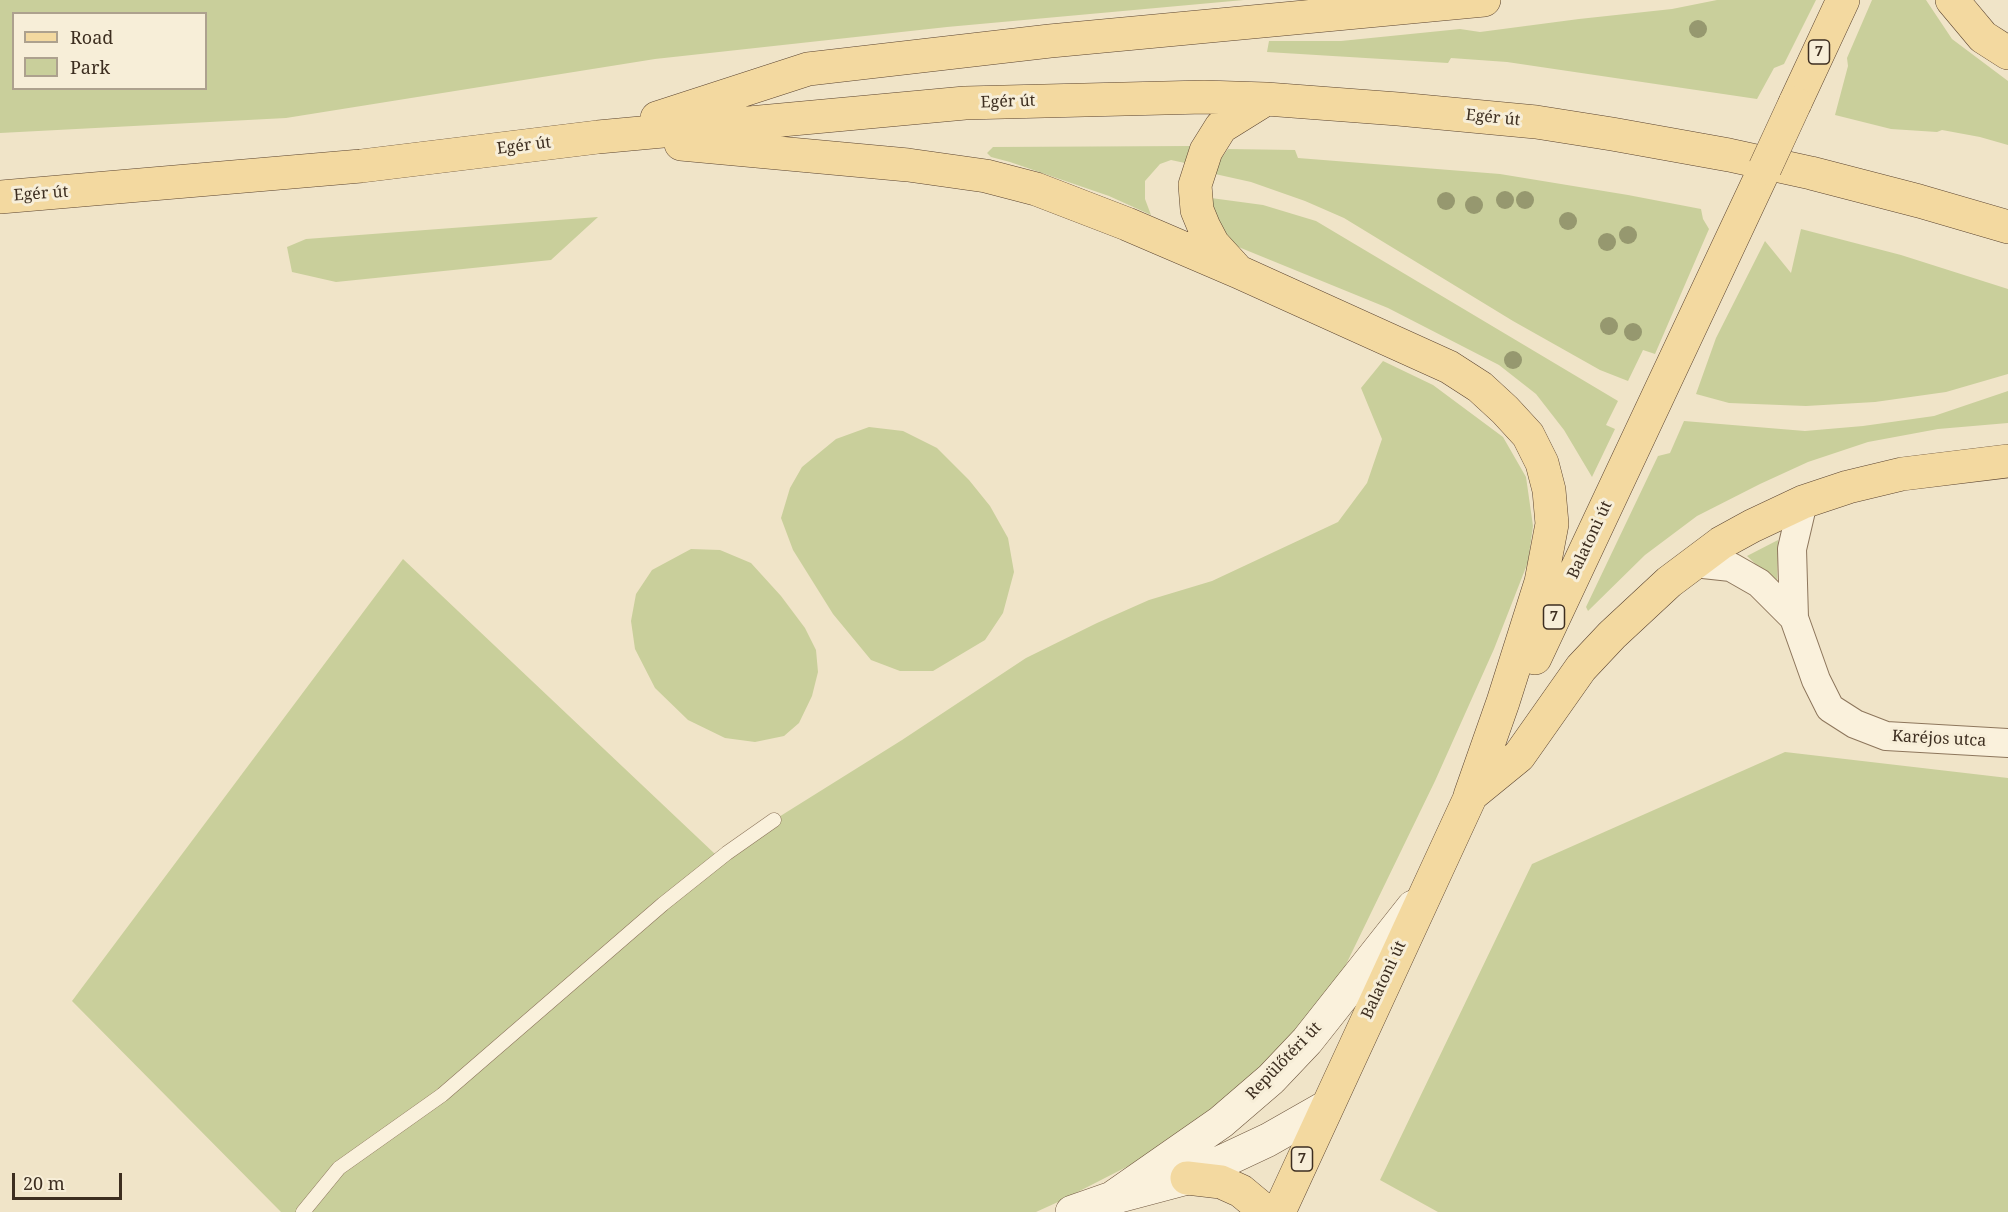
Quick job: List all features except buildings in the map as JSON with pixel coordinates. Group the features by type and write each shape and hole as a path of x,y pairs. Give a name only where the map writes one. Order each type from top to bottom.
{"main road":[{"path":"598,137 808,69 1050,41 1484,0"},
{"name":"Balatoni út","path":"1279,1212 1425,892 1843,0"},
{"path":"1952,0 1983,37 2008,53"},
{"name":"Egér út","path":"0,197 361,166 598,137 965,103 1204,97 1266,99 1524,121 1612,134 1729,155 1811,173 2008,227"},
{"path":"1239,272 1213,244 1204,227 1197,210 1195,185 1206,151 1221,128 1266,99"},
{"path":"598,137 908,165 986,176 1036,189 1127,224 1239,272 1449,367 1480,387 1528,435 1542,463 1549,490 1552,524 1541,582 1470,796"},
{"path":"1470,796 1519,756 1581,668 1612,635 1668,582 1721,543 1803,502 1848,487 1902,474 2006,462"},
{"path":"1187,1178 1221,1182 1241,1191 1263,1212"}],"street":[{"name":"Karéjos utca","path":"1803,502 1792,549 1794,618 1816,680 1830,708 1855,724 1886,736 2008,743"},
{"name":"Karéjos utca","path":"1694,564 1731,567 1760,583 1794,618"},
{"name":"Repülőtéri út","path":"1113,1198 1221,1122 1271,1079 1307,1041 1425,892"},
{"name":"Repülőtéri út","path":"1072,1212 1113,1198 1187,1178 1268,1140 1326,1107"}],"lane":[{"path":"303,1212 339,1168 442,1095 663,904 727,853 774,820"}],"green space":[{"path":"0,0 1244,0 947,27 655,59 286,118 0,133"},
{"path":"1717,0 1816,0 1784,64 1774,68 1757,99 1507,62 1451,58 1448,63 1267,52 1269,41 1341,41 1460,29 1480,32 1672,9"},
{"path":"1872,0 1926,0 1952,39 2008,81 2008,145 1942,130 1937,132 1891,129 1835,115 1848,66 1847,58"},
{"path":"1190,146 1185,163 1171,160 1160,164 1145,181 1145,199 1151,215 1109,196 991,157 987,153 993,147"},
{"path":"1228,149 1295,150 1298,158 1500,174 1628,195 1701,209 1703,219 1709,229 1655,354 1643,350 1628,381 1600,370 1513,321 1344,218 1251,182 1215,174 1220,160"},
{"path":"1211,198 1263,205 1316,221 1618,401 1606,425 1615,429 1592,477 1564,430 1536,394 1499,365 1388,308 1236,246 1213,212"},
{"path":"598,217 551,260 336,282 292,272 287,247 306,239"},
{"path":"1801,229 1901,255 2008,289 2008,374 1946,392 1875,402 1806,406 1729,403 1696,394 1716,338 1765,241 1791,273"},
{"path":"1383,361 1433,385 1503,437 1526,477 1533,526 1528,562 1494,649 1435,781 1337,983 1240,1095 1146,1157 1058,1202 1036,1212 281,1212 72,1001 403,559 715,854 902,740 1026,658 1149,600 1212,581 1338,522 1367,483 1382,439 1361,388"},
{"path":"2008,391 2008,423 1938,429 1868,442 1808,462 1697,516 1645,555 1588,611 1586,607 1658,456 1670,453 1684,421 1805,431 1863,426 1934,416"},
{"path":"869,427 903,431 937,448 969,480 990,506 1008,538 1014,572 1003,613 985,640 933,671 900,671 871,660 833,614 793,550 781,518 790,488 802,467 836,439"},
{"path":"1778,540 1777,584 1747,556"},
{"path":"691,549 720,550 751,563 781,596 805,628 816,650 818,672 812,696 799,723 784,736 755,742 725,738 688,720 655,688 635,649 631,621 636,594 652,570"},
{"path":"1785,752 2008,778 2008,1212 1438,1212 1380,1180 1532,864"}]}
